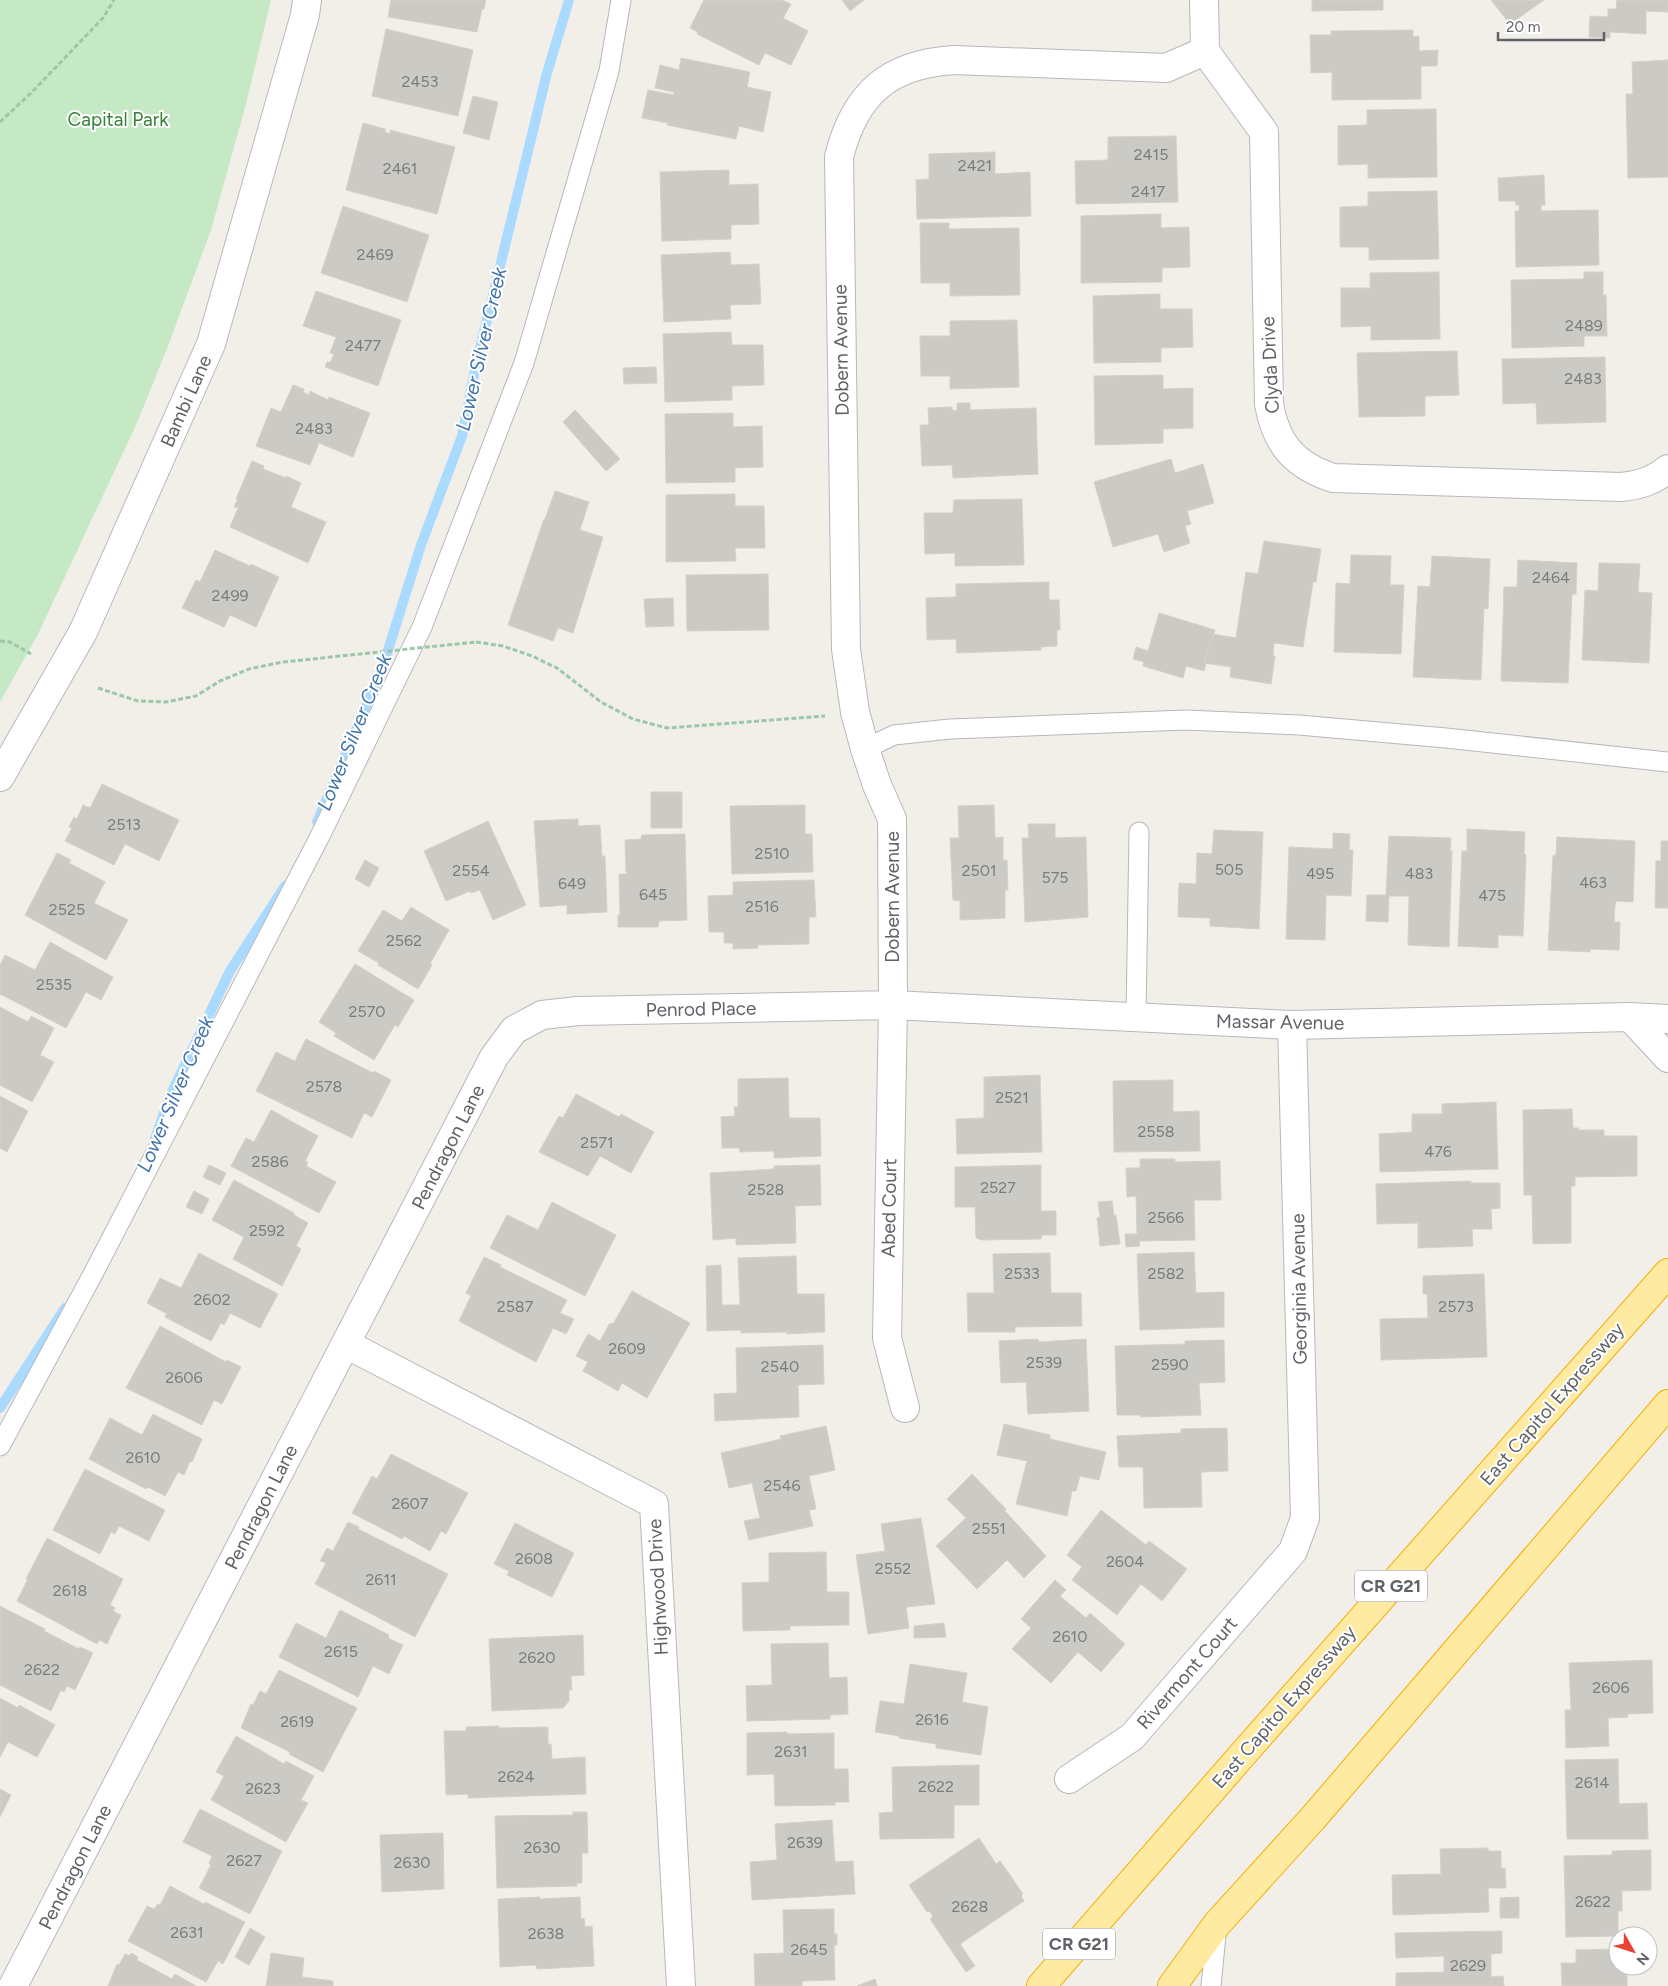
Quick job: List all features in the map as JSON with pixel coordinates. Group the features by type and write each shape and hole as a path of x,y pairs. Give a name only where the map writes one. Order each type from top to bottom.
{"highway":[{"name":"East Capitol Expressway","path":"1041,1986 1243,1754 1668,1273"},
{"path":"1172,1986 1217,1924 1321,1810 1668,1404"}],"street":[{"name":"Bambi Lane","path":"0,777 83,632 211,344 305,15 307,0"},
{"path":"1204,0 1205,51"},
{"name":"Clyda Drive","path":"1205,51 1264,132 1269,404 1272,421 1279,438 1296,458 1317,472 1333,478 1621,487 1640,485 1657,478 1668,469"},
{"name":"Dobern Avenue","path":"892,1005 892,819 877,784 855,712 846,649 838,181 839,157 845,134 856,112 870,93 889,78 909,68 931,61 954,60 1166,68 1205,51"},
{"name":"Massar Avenue","path":"892,1005 1292,1024 1630,1017 1668,1018"},
{"name":"Penrod Place","path":"514,1030 542,1015 578,1011 892,1005"},
{"name":"Abed Court","path":"892,1005 887,1338 905,1408"},
{"path":"1630,1017 1668,1058"},
{"name":"Georginia Avenue","path":"1292,1024 1305,1518 1292,1551"},
{"name":"Pendragon Lane","path":"13,1986 494,1058 514,1030"},
{"name":"Highwood Drive","path":"346,1344 654,1504 681,1986"},
{"name":"Rivermont Court","path":"1069,1779 1132,1737 1292,1551"}],"lane":[{"path":"0,1446 94,1274 190,1084 320,836 422,627 524,363 609,70 621,0"},
{"path":"865,748 894,735 950,729 1186,720 1299,725 1446,738 1668,762"},
{"path":"1136,1017 1139,832"},
{"path":"1211,1986 1217,1924"}],"path":[{"path":"0,122 32,92 103,18 114,0"},
{"path":"0,641 10,642 31,654"},
{"path":"98,688 138,700 166,702 196,696 220,681 249,669 283,662 476,642 503,646 532,656 557,668 601,702 632,719 667,728 820,717 855,712"}],"green space":[{"name":"Capital Park","path":"0,0 271,0 246,104 211,230 168,346 137,423 38,634 0,702"}],"building":[{"path":"391,0 486,0 477,32 388,17"},
{"path":"704,0 782,0 791,4 783,18 808,31 791,65 765,53 759,65 697,34 698,32 690,28"},
{"path":"842,0 864,0 850,11"},
{"path":"1312,0 1383,0 1383,10 1312,11"},
{"path":"1491,0 1544,0 1510,24"},
{"path":"1617,0 1668,0 1668,12 1646,11 1646,34 1610,32 1610,38 1589,37 1590,16 1608,17 1608,9 1616,9"},
{"path":"386,29 473,50 458,116 372,96"},
{"path":"1413,30 1413,37 1419,36 1419,51 1438,50 1437,66 1421,66 1421,99 1332,100 1332,72 1311,73 1310,35 1331,35 1331,31"},
{"path":"681,58 750,72 747,87 771,92 763,132 739,126 736,139 642,118 648,90 674,95 674,92 655,88 660,65 679,70"},
{"path":"1668,60 1668,177 1628,178 1626,94 1633,94 1632,62"},
{"path":"473,96 498,102 489,140 463,133"},
{"path":"1436,109 1437,177 1368,178 1368,164 1338,165 1338,126 1367,125 1367,110"},
{"path":"363,123 385,129 385,132 390,134 390,130 455,147 437,214 346,190"},
{"path":"1176,136 1178,202 1076,204 1075,161 1108,160 1108,137"},
{"path":"995,152 995,174 1030,172 1031,216 917,219 916,180 929,179 929,154"},
{"path":"729,170 729,185 758,184 759,224 731,225 731,239 662,241 660,172"},
{"path":"1544,175 1545,205 1541,205 1541,211 1598,210 1599,265 1516,267 1515,211 1519,211 1519,205 1516,205 1515,201 1499,201 1498,178"},
{"path":"1437,191 1439,259 1369,260 1369,247 1340,247 1340,207 1368,206 1368,192"},
{"path":"343,206 429,235 407,302 321,273"},
{"path":"1161,214 1161,228 1189,227 1190,267 1162,268 1162,282 1081,283 1081,216"},
{"path":"920,223 949,223 949,229 1019,228 1020,295 950,296 950,283 921,283"},
{"path":"730,252 731,265 759,264 761,304 730,305 731,319 664,322 661,255"},
{"path":"1439,272 1440,339 1371,340 1371,326 1341,327 1341,288 1370,288 1370,273"},
{"path":"1584,272 1603,272 1603,295 1606,295 1607,336 1584,336 1584,346 1512,348 1511,280 1584,279"},
{"path":"316,291 401,320 378,386 325,367 327,362 330,363 334,354 330,353 336,337 303,326"},
{"path":"1160,294 1160,309 1192,309 1193,347 1161,348 1161,362 1094,363 1093,296"},
{"path":"1017,320 1019,387 950,389 950,376 921,376 920,336 950,336 950,321"},
{"path":"731,332 732,345 763,345 764,385 732,386 732,400 665,402 663,334"},
{"path":"1457,351 1459,395 1425,396 1425,416 1359,417 1357,353"},
{"path":"1605,357 1606,422 1537,424 1536,403 1503,404 1502,359"},
{"path":"656,367 657,383 624,384 623,368"},
{"path":"1163,375 1163,389 1193,388 1193,428 1163,429 1163,443 1095,445 1094,376"},
{"path":"293,385 304,389 303,392 309,395 310,391 328,400 329,397 370,413 353,457 319,443 310,465 256,446 271,408 281,412"},
{"path":"957,403 970,403 970,410 1036,408 1038,474 953,478 952,465 922,466 920,425 929,425 928,408 952,407 952,410 957,411"},
{"path":"575,410 620,459 606,471 563,422"},
{"path":"733,413 733,427 762,426 763,467 735,468 735,482 666,483 665,414"},
{"path":"1171,459 1175,473 1203,464 1214,503 1187,511 1191,524 1185,526 1190,543 1164,552 1158,534 1113,547 1094,482"},
{"path":"252,461 264,466 263,469 301,483 291,507 326,522 308,563 230,527 238,508 234,507 238,499 236,499"},
{"path":"555,491 589,502 580,530 603,537 573,633 558,628 553,641 508,625"},
{"path":"735,494 735,506 764,506 765,548 735,548 736,561 666,562 666,495"},
{"path":"1022,499 1024,565 955,566 955,553 925,554 924,513 953,513 954,500"},
{"path":"1264,541 1321,549 1316,582 1313,582 1303,647 1274,643 1273,656 1275,656 1271,684 1230,677 1231,667 1204,663 1213,634 1236,638 1246,572 1258,574"},
{"path":"215,550 279,577 256,627 230,615 224,627 182,608 196,580 200,582"},
{"path":"1351,555 1391,556 1390,585 1404,585 1401,654 1334,652 1336,583 1350,584"},
{"path":"1432,556 1490,559 1488,609 1484,608 1481,680 1413,677 1418,586 1430,587"},
{"path":"1518,560 1577,563 1576,594 1572,594 1568,683 1501,681 1504,587 1517,587"},
{"path":"1599,563 1640,564 1638,592 1652,593 1649,663 1582,660 1585,590 1598,591"},
{"path":"768,574 769,630 687,631 686,575"},
{"path":"1049,582 1049,600 1059,600 1060,630 1057,630 1057,646 1041,647 1041,650 957,653 956,639 927,640 926,598 956,597 956,584"},
{"path":"673,598 674,626 646,627 644,599"},
{"path":"1159,613 1215,630 1204,663 1206,663 1204,671 1186,666 1183,678 1143,666 1144,662 1133,659 1136,647 1148,651"},
{"path":"102,784 179,820 159,861 125,844 114,865 65,841 72,828 69,827 74,817 77,819 83,805 90,808"},
{"path":"651,792 682,792 682,828 651,828"},
{"path":"805,805 805,834 812,834 813,872 732,874 730,806"},
{"path":"994,805 995,838 1003,837 1003,860 1007,860 1008,890 1005,890 1005,918 960,920 960,901 953,900 950,838 959,838 958,806"},
{"path":"578,819 578,826 600,825 602,856 605,856 607,912 567,914 567,905 540,907 534,821"},
{"path":"488,821 526,905 493,920 480,890 471,893 470,891 446,901 424,851"},
{"path":"1028,824 1055,824 1055,838 1086,837 1088,917 1025,922 1022,838 1029,838"},
{"path":"1467,829 1525,832 1523,936 1498,935 1498,948 1458,946 1462,851 1467,851"},
{"path":"1214,830 1263,832 1259,929 1210,926 1210,918 1178,917 1179,883 1196,884 1197,853 1212,854"},
{"path":"1333,833 1350,834 1349,850 1353,850 1351,896 1326,895 1325,940 1286,939 1289,847 1333,849"},
{"path":"685,834 687,920 659,921 658,927 618,927 618,915 620,915 619,874 627,874 625,840 641,839 642,835"},
{"path":"1389,836 1451,838 1449,947 1408,945 1409,896 1389,896 1388,922 1366,921 1367,895 1386,895"},
{"path":"1557,837 1635,841 1633,902 1616,901 1615,905 1614,922 1620,922 1619,950 1590,949 1590,952 1548,950 1553,856 1556,855"},
{"path":"1661,841 1668,841 1668,908 1655,908 1656,861 1661,861"},
{"path":"57,853 71,860 69,863 105,882 94,903 128,920 106,960 25,915"},
{"path":"365,860 379,868 369,887 355,879"},
{"path":"814,880 816,917 809,917 809,944 758,945 758,948 733,949 733,943 724,943 724,932 709,932 708,896 733,895 733,882"},
{"path":"411,907 449,930 418,989 358,951 383,910 402,921"},
{"path":"50,942 113,977 101,1000 86,992 66,1028 0,994 0,965 5,955 35,970"},
{"path":"355,964 414,1000 398,1027 395,1025 374,1060 334,1036 336,1033 319,1022"},
{"path":"0,1007 28,1022 31,1016 54,1028 40,1055 54,1062 32,1102 0,1085"},
{"path":"306,1039 373,1073 374,1071 391,1080 372,1117 364,1113 352,1138 256,1091 276,1052 295,1061"},
{"path":"1040,1075 1042,1152 957,1154 956,1119 984,1118 984,1077"},
{"path":"788,1078 789,1118 820,1118 821,1156 774,1158 774,1151 740,1152 739,1148 722,1148 721,1117 735,1116 734,1107 738,1107 738,1079"},
{"path":"1173,1080 1173,1112 1199,1111 1200,1151 1114,1152 1113,1081"},
{"path":"576,1094 619,1117 621,1114 654,1132 631,1173 600,1156 588,1176 539,1152 559,1116 563,1118"},
{"path":"0,1096 28,1111 7,1152 0,1148"},
{"path":"1496,1102 1498,1169 1380,1172 1379,1134 1412,1132 1412,1114 1442,1114 1442,1104"},
{"path":"1572,1109 1573,1128 1579,1128 1578,1130 1604,1130 1604,1136 1637,1136 1637,1176 1575,1177 1575,1186 1571,1186 1571,1243 1533,1244 1532,1195 1524,1195 1523,1110"},
{"path":"271,1110 318,1136 305,1161 308,1162 306,1166 336,1182 319,1213 231,1166 246,1138 254,1142"},
{"path":"1140,1159 1175,1159 1175,1162 1220,1161 1221,1200 1194,1200 1195,1240 1139,1241 1140,1246 1126,1247 1125,1234 1137,1234 1136,1196 1127,1197 1126,1168 1140,1168"},
{"path":"209,1165 226,1173 220,1185 203,1177"},
{"path":"820,1165 821,1205 795,1206 796,1243 736,1245 736,1238 713,1240 710,1173 774,1169 774,1166"},
{"path":"1041,1165 1041,1211 1056,1211 1056,1235 1042,1235 1041,1239 982,1240 976,1238 975,1207 955,1207 955,1167"},
{"path":"234,1180 294,1213 294,1215 308,1223 296,1246 301,1249 282,1286 233,1259 244,1237 212,1220"},
{"path":"1471,1181 1471,1183 1500,1183 1500,1208 1491,1209 1492,1229 1472,1229 1473,1246 1418,1248 1418,1223 1377,1224 1376,1184"},
{"path":"194,1191 209,1199 202,1214 186,1207"},
{"path":"1112,1201 1120,1244 1100,1246 1097,1218 1100,1217 1098,1202"},
{"path":"552,1202 616,1235 585,1296 490,1248 507,1215 538,1230"},
{"path":"1194,1252 1196,1293 1224,1292 1224,1327 1140,1330 1137,1254"},
{"path":"199,1253 278,1294 260,1328 230,1313 224,1325 221,1323 211,1341 165,1317 167,1314 147,1303 160,1278 181,1288"},
{"path":"1050,1253 1051,1293 1081,1293 1082,1326 1015,1327 1015,1332 968,1332 967,1293 994,1293 993,1254"},
{"path":"796,1256 797,1294 824,1294 825,1332 787,1334 787,1332 741,1333 741,1330 707,1331 706,1266 721,1265 722,1305 740,1305 738,1258"},
{"path":"484,1257 501,1265 500,1267 567,1300 560,1313 574,1319 566,1334 553,1328 536,1362 459,1321 471,1296 466,1293"},
{"path":"1484,1274 1487,1357 1381,1360 1380,1319 1428,1318 1427,1294 1423,1294 1423,1276"},
{"path":"632,1291 690,1323 647,1398 622,1383 618,1391 583,1371 588,1362 576,1356 588,1334 600,1341 610,1323 613,1324"},
{"path":"160,1326 226,1362 227,1360 241,1367 222,1404 214,1400 202,1425 126,1388"},
{"path":"1038,1339 1039,1342 1086,1339 1089,1411 1028,1414 1026,1382 1001,1383 999,1341"},
{"path":"1224,1340 1225,1382 1199,1383 1201,1415 1140,1417 1140,1415 1117,1415 1115,1346 1185,1344 1185,1341"},
{"path":"823,1345 824,1384 798,1385 799,1417 715,1421 714,1394 737,1393 736,1348"},
{"path":"153,1414 202,1439 184,1475 178,1472 165,1496 148,1487 146,1489 89,1459 110,1418 142,1435"},
{"path":"1004,1424 1050,1435 1050,1439 1106,1452 1099,1480 1080,1476 1076,1491 1072,1491 1067,1516 1016,1504 1027,1461 997,1455"},
{"path":"826,1426 835,1470 809,1476 816,1509 809,1510 813,1526 749,1540 744,1521 760,1518 752,1483 729,1488 721,1453 781,1439 780,1436"},
{"path":"1227,1428 1228,1471 1201,1472 1202,1507 1144,1508 1143,1467 1119,1467 1117,1436 1181,1433 1181,1429"},
{"path":"391,1454 468,1493 446,1534 441,1531 430,1551 404,1536 402,1539 352,1513 372,1476 377,1479"},
{"path":"85,1469 165,1510 149,1541 119,1526 115,1534 111,1532 100,1554 53,1530"},
{"path":"972,1474 1006,1509 1005,1511 1046,1556 1024,1578 1007,1560 977,1589 936,1546 966,1518 947,1499"},
{"path":"1101,1510 1146,1545 1149,1541 1187,1569 1162,1601 1141,1584 1117,1615 1072,1580 1082,1567 1067,1555"},
{"path":"921,1518 935,1604 906,1607 909,1628 868,1634 856,1555 885,1551 881,1524"},
{"path":"348,1522 359,1527 358,1529 448,1574 415,1637 315,1584 326,1563 320,1561 327,1548 333,1551"},
{"path":"515,1523 574,1553 552,1597 507,1575 509,1571 494,1564"},
{"path":"47,1538 123,1579 110,1605 115,1608 113,1611 121,1615 107,1644 99,1640 97,1644 17,1601"},
{"path":"826,1552 827,1592 849,1592 849,1625 790,1626 790,1630 743,1631 742,1583 769,1582 769,1553"},
{"path":"1055,1580 1066,1590 1060,1596 1086,1618 1090,1613 1125,1644 1101,1672 1078,1652 1051,1683 1012,1649 1031,1628 1021,1619"},
{"path":"0,1606 79,1649 80,1647 93,1653 75,1690 67,1686 64,1692 61,1690 51,1711 0,1685"},
{"path":"340,1610 389,1635 388,1638 403,1645 389,1674 373,1666 358,1697 279,1657 296,1623 326,1638"},
{"path":"944,1623 946,1637 914,1638 914,1626"},
{"path":"583,1635 584,1675 571,1676 572,1690 569,1690 569,1701 563,1708 492,1711 489,1639"},
{"path":"828,1643 829,1678 847,1677 848,1714 830,1715 830,1719 747,1721 746,1686 772,1685 771,1644"},
{"path":"1652,1660 1653,1713 1627,1714 1628,1717 1608,1718 1609,1746 1566,1748 1565,1710 1571,1710 1569,1663"},
{"path":"910,1664 967,1673 962,1702 988,1707 981,1755 936,1748 936,1744 875,1732 880,1701 904,1704"},
{"path":"279,1670 357,1708 323,1772 289,1754 290,1752 241,1728 251,1704 253,1705 260,1691 266,1694"},
{"path":"0,1698 18,1708 19,1705 55,1725 37,1757 8,1742 0,1757"},
{"path":"499,1726 499,1728 548,1727 548,1744 551,1744 552,1759 585,1757 586,1794 468,1798 468,1794 446,1795 444,1731 466,1731 466,1727"},
{"path":"787,1732 787,1734 834,1733 834,1769 848,1769 849,1802 835,1802 835,1805 775,1806 774,1774 747,1775 747,1733"},
{"path":"236,1736 284,1764 286,1761 314,1776 301,1800 308,1803 286,1842 211,1800 224,1776 216,1772"},
{"path":"1618,1759 1619,1804 1647,1803 1648,1839 1567,1839 1565,1760"},
{"path":"979,1765 979,1805 954,1805 954,1838 880,1839 879,1813 893,1812 892,1767"},
{"path":"0,1789 11,1795 0,1817"},
{"path":"200,1809 282,1851 250,1914 199,1888 211,1865 209,1864 212,1856 183,1842"},
{"path":"573,1812 587,1812 588,1853 582,1853 582,1883 577,1883 577,1886 497,1888 495,1816 573,1815"},
{"path":"832,1820 835,1862 853,1861 855,1894 752,1900 750,1862 777,1860 775,1824"},
{"path":"443,1833 444,1889 382,1892 380,1835"},
{"path":"979,1838 996,1864 1000,1861 1023,1894 1021,1896 1024,1901 960,1944 975,1966 966,1972 930,1919 933,1917 930,1911 927,1912 909,1885"},
{"path":"1488,1848 1488,1851 1501,1851 1501,1868 1505,1868 1506,1888 1488,1888 1489,1912 1393,1915 1392,1875 1441,1874 1440,1849"},
{"path":"1651,1850 1651,1890 1622,1891 1622,1911 1618,1911 1618,1926 1608,1926 1608,1936 1566,1937 1564,1856 1612,1855 1612,1851"},
{"path":"170,1886 204,1904 205,1902 245,1922 223,1964 218,1961 206,1982 128,1941 147,1906 154,1909 158,1904 160,1905"},
{"path":"540,1897 540,1899 580,1897 581,1919 584,1918 585,1927 592,1926 594,1966 537,1969 536,1965 500,1967 498,1899"},
{"path":"1519,1897 1519,1918 1500,1918 1500,1898"},
{"path":"834,1909 834,1934 837,1934 837,1945 834,1945 835,1980 802,1981 802,1986 755,1986 754,1954 784,1953 783,1910"},
{"path":"250,1928 265,1937 249,1965 235,1957"},
{"path":"1502,1931 1502,1953 1491,1954 1491,1977 1503,1976 1504,1986 1396,1986 1396,1973 1444,1972 1444,1956 1396,1958 1395,1933"},
{"path":"1608,1949 1608,1976 1627,1976 1627,1986 1562,1986 1561,1963 1576,1963 1576,1950"},
{"path":"131,1953 138,1957 137,1960 172,1979 175,1974 196,1986 108,1986 117,1964 119,1965 125,1954 130,1956"},
{"path":"271,1953 304,1958 302,1977 333,1981 333,1986 266,1986"},
{"path":"875,1979 877,1986 857,1986"}],"waterway":[{"name":"Lower Silver Creek","path":"317,822 383,666 421,545 462,436 476,365 547,73 569,0"},
{"name":"Lower Silver Creek","path":"155,1139 170,1096 230,971 285,886"},
{"name":"Lower Silver Creek","path":"0,1408 65,1308"}]}
